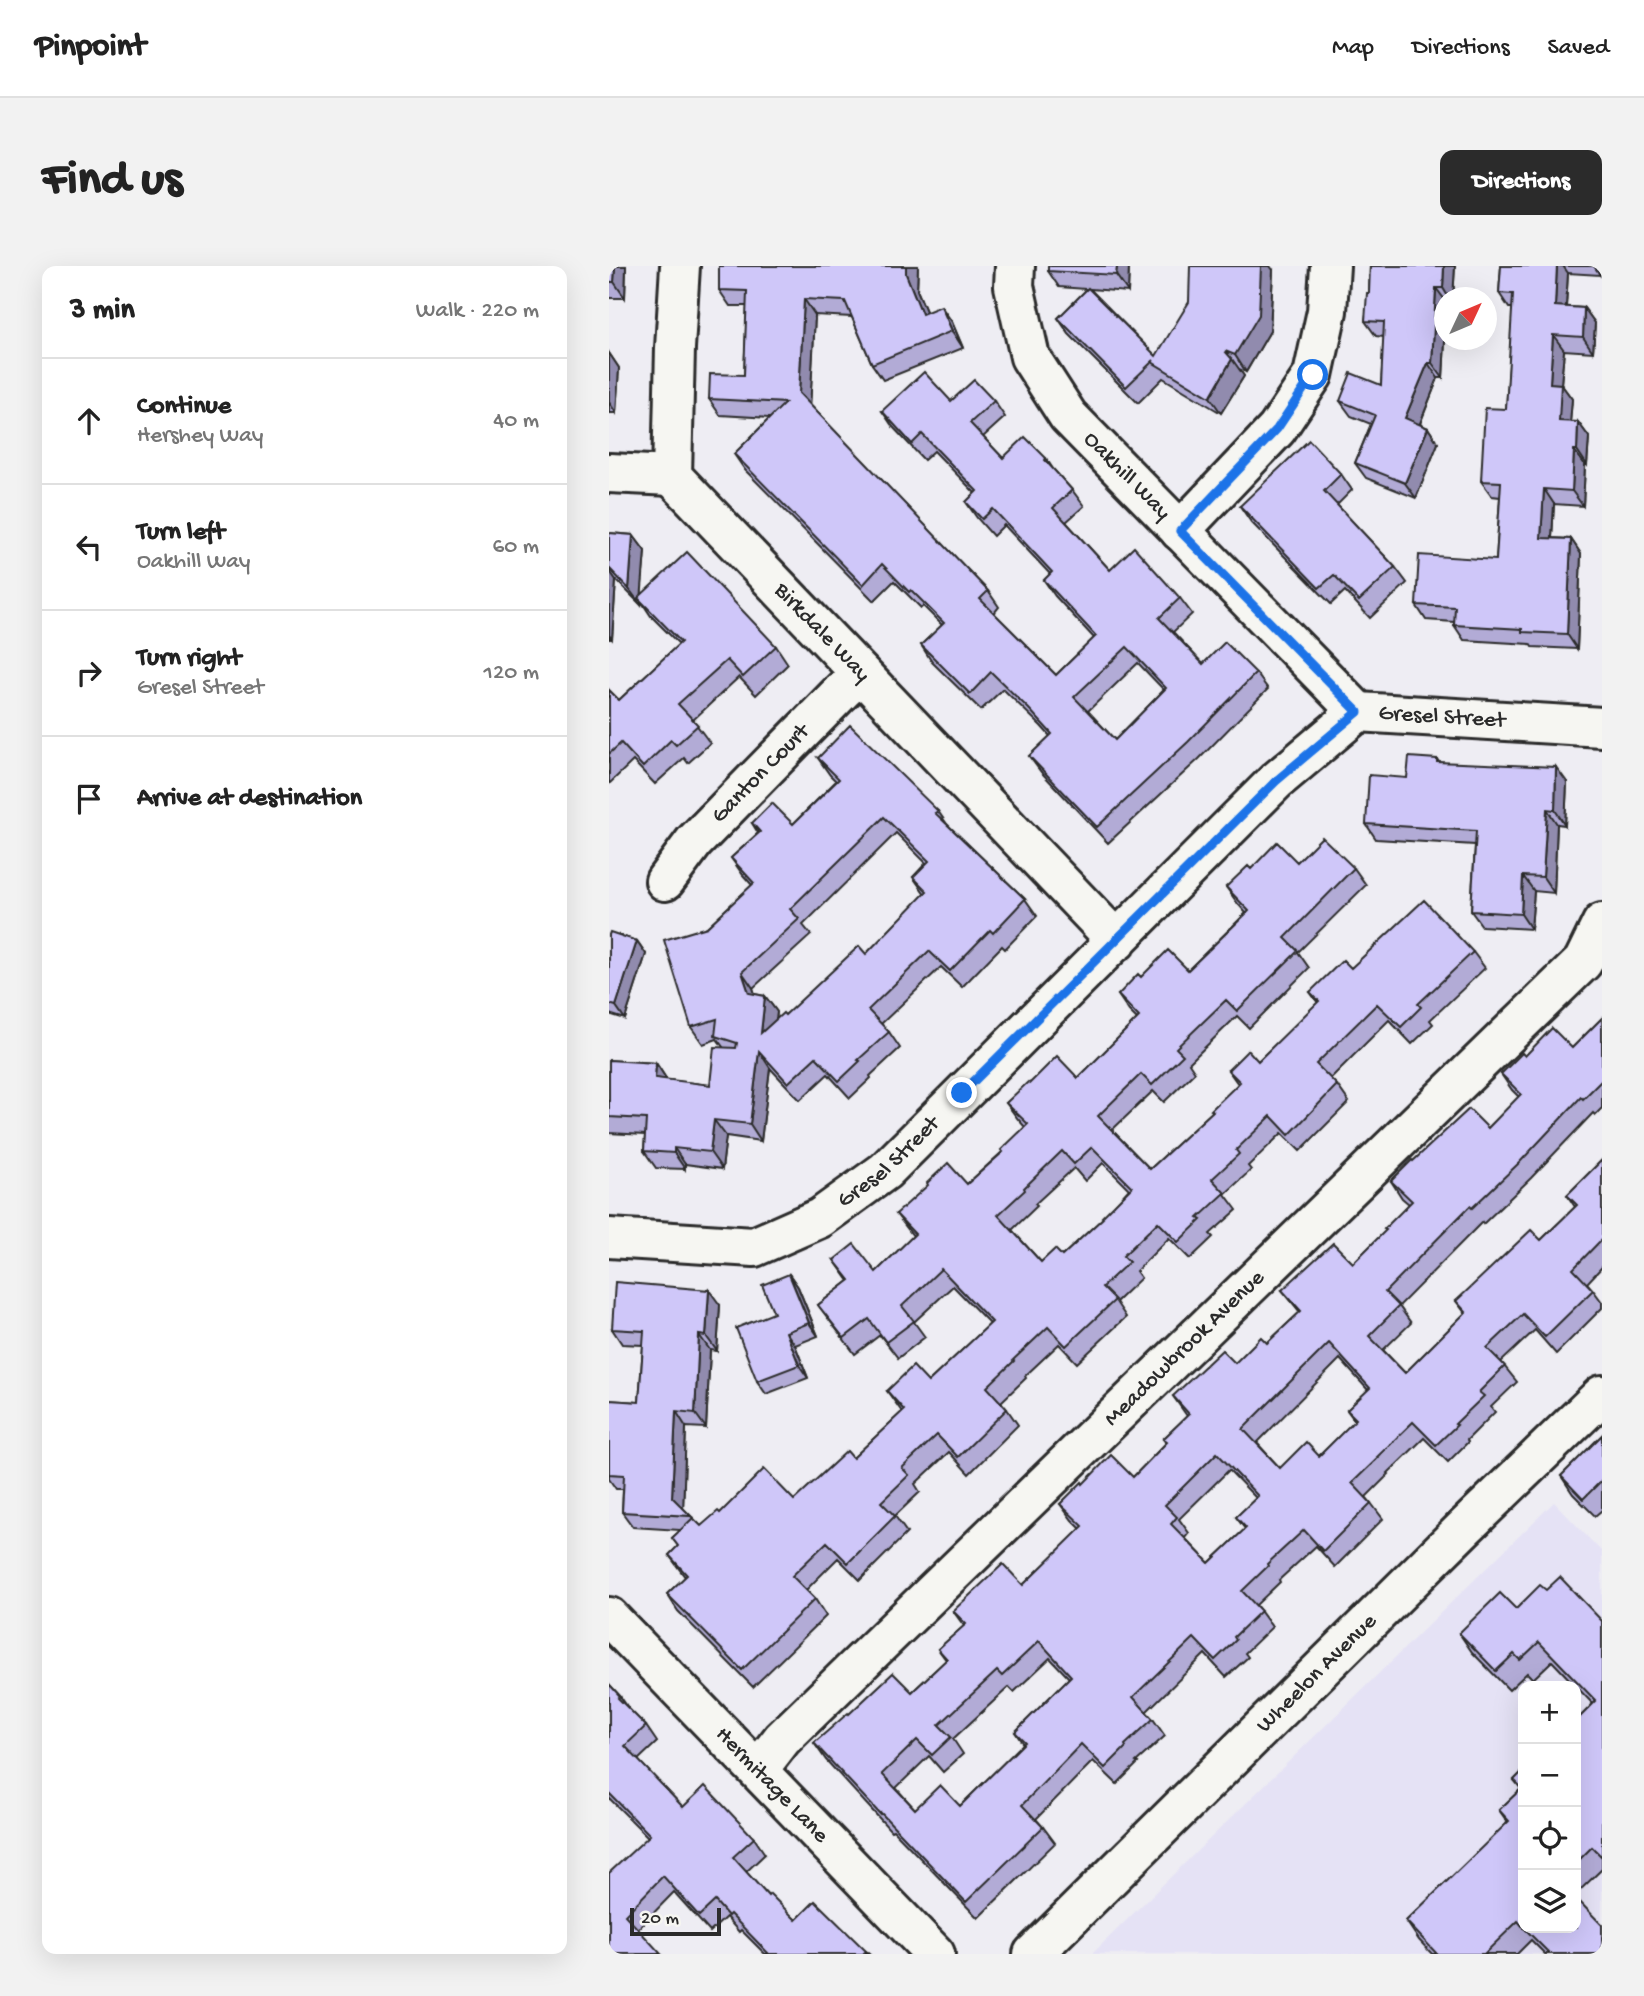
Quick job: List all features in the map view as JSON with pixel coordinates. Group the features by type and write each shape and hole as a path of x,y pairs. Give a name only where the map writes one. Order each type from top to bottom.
{"street":[{"path":"609,473 672,476 680,266"},
{"name":"Oakhill Way","path":"1015,266 1014,286 1030,357 1068,416 1358,712"},
{"path":"1180,531 1277,429 1313,375 1327,311 1330,266"},
{"name":"Birkdale Way","path":"672,476 1117,941"},
{"name":"Ganton Court","path":"665,881 694,842 861,674"},
{"name":"Gresel Street","path":"609,1238 754,1247 820,1218 885,1171 1276,781 1358,712 1602,727"},
{"name":"Meadowbrook Avenue","path":"758,1770 792,1729 1583,962 1602,923"},
{"name":"Wheelon Avenue","path":"1033,1954 1602,1395"},
{"name":"Hermitage Lane","path":"609,1617 935,1954"}],"shaded area":[{"path":"1554,1502 1602,1552 1602,1954 1092,1954"}],"building":[{"path":"609,266 615,266 614,282 609,282"},
{"path":"719,266 906,266 906,274 922,314 941,306 952,331 872,364 845,301 804,299 799,393 988,591 980,599 1056,675 1096,636 1044,580 1052,572 993,509 982,519 966,502 977,491 922,434 912,444 882,411 924,372 951,401 974,380 994,401 970,423 1003,458 1025,437 1046,458 1072,490 1053,508 1110,570 1134,547 1180,598 1159,618 1203,664 1225,642 1256,673 1188,742 1097,827 1029,756 1052,734 1029,709 991,672 970,694 921,645 944,623 882,564 863,585 734,454 785,403 709,399 710,374 744,375 747,291 719,290","holes":["1127,647 1166,688 1115,740 1074,697"]},
{"path":"1048,266 1117,266 1116,275 1048,271"},
{"path":"1190,266 1261,266 1259,315 1235,355 1225,351 1232,359 1210,397 1152,362 1154,360 1126,387 1058,318 1088,288 1156,356 1189,302"},
{"path":"1370,266 1444,266 1443,287 1434,287 1432,363 1428,363 1405,418 1428,428 1405,483 1355,463 1375,415 1340,401 1351,373 1381,385 1384,322 1365,321"},
{"path":"1501,266 1557,266 1555,306 1584,308 1583,337 1553,335 1550,383 1561,384 1559,421 1578,422 1577,450 1574,450 1572,491 1544,489 1541,538 1571,539 1567,634 1454,625 1455,607 1416,605 1419,555 1496,560 1501,482 1481,481 1485,408 1506,409 1513,294 1499,293"},
{"path":"1309,440 1341,474 1324,491 1395,567 1359,601 1334,575 1319,588 1240,506"},
{"path":"609,533 633,535 629,589 609,568"},
{"path":"687,552 776,646 743,677 727,660 678,704 698,725 676,745 671,740 643,767 621,743 609,754 609,690 619,700 681,642 638,598"},
{"path":"850,725 938,811 935,813 1025,899 993,933 990,930 950,971 929,951 868,1010 889,1032 839,1081 816,1057 788,1083 759,1051 750,1124 714,1120 710,1152 674,1148 674,1153 644,1151 646,1119 609,1117 609,1060 656,1063 655,1078 710,1085 714,1047 736,1048 737,1043 715,1036 717,1019 691,1027 664,940 707,927 754,883 731,858 760,832 752,823 772,803 793,824 839,779 818,758","holes":["884,817 929,861 913,877 927,891 866,954 859,946 785,1015 783,1013 761,1033 765,996 749,993 742,972 799,919 790,909"]},
{"path":"1409,757 1437,759 1437,762 1556,767 1555,810 1547,809 1543,877 1523,876 1521,914 1471,911 1476,831 1366,824 1369,775 1407,778"},
{"path":"1322,837 1354,868 1285,938 1298,951 1237,1011 1226,1000 1176,1048 1183,1055 1152,1085 1141,1074 1098,1116 1150,1169 1240,1082 1228,1070 1248,1050 1258,1061 1319,1001 1310,992 1343,960 1351,968 1424,900 1473,952 1418,1004 1421,1007 1401,1027 1377,1004 1316,1064 1337,1085 1289,1135 1271,1116 1236,1150 1239,1154 1212,1179 1225,1193 1198,1218 1201,1220 1178,1242 1158,1222 1123,1256 1129,1262 1102,1287 1115,1300 1066,1346 1048,1327 1013,1360 987,1387 1007,1409 958,1457 937,1435 902,1468 909,1475 881,1502 895,1516 848,1563 827,1542 792,1576 815,1599 742,1670 667,1594 687,1575 669,1555 678,1546 672,1538 693,1518 701,1526 718,1511 720,1513 764,1469 794,1500 847,1451 853,1458 904,1410 887,1391 913,1366 928,1382 992,1322 941,1269 902,1306 914,1321 886,1342 869,1319 844,1338 818,1305 850,1280 834,1260 854,1244 876,1272 915,1234 896,1214 928,1185 927,1183 948,1163 967,1184 1003,1152 1001,1150 1028,1124 1006,1103 1057,1056 1078,1078 1139,1017 1118,995 1138,974 1141,977 1168,950 1188,970 1249,911 1226,887 1248,866 1251,869 1277,842 1297,862","holes":["1092,1147 1132,1187 1062,1256 1055,1249 1041,1262 998,1215 1062,1151 1074,1164"]},
{"path":"610,932 637,941 616,1006 609,1004"},
{"path":"1602,1018 1602,1080 1583,1099 1581,1097 1520,1162 1472,1208 1470,1206 1385,1292 1399,1306 1369,1336 1405,1373 1466,1312 1456,1301 1531,1230 1541,1240 1577,1205 1567,1195 1602,1160 1602,1239 1573,1269 1593,1290 1545,1337 1523,1314 1487,1348 1505,1366 1479,1392 1484,1396 1436,1445 1413,1422 1352,1483 1371,1503 1323,1551 1304,1530 1267,1564 1242,1591 1261,1611 1215,1660 1194,1638 1133,1697 1153,1719 1105,1768 1081,1744 1022,1805 1043,1827 966,1902 814,1743 893,1673 912,1692 947,1659 938,1649 966,1624 953,1611 1003,1564 1023,1585 1083,1526 1060,1504 1111,1455 1133,1477 1167,1442 1163,1439 1189,1414 1173,1396 1222,1350 1235,1363 1261,1337 1267,1343 1301,1311 1282,1290 1333,1243 1353,1263 1412,1201 1391,1181 1469,1109 1488,1128 1521,1094 1501,1074 1522,1053 1525,1056 1552,1028 1572,1048","holes":["1329,1343 1370,1388 1347,1410 1356,1419 1319,1456 1306,1442 1280,1468 1243,1429","1217,1453 1258,1496 1236,1517 1246,1528 1209,1563 1171,1524 1177,1517 1165,1505","1039,1641 1071,1676 1015,1732 1025,1742 960,1806 940,1785 915,1809 882,1774 917,1740 932,1755 951,1737 939,1725 997,1671 1002,1676"]},
{"path":"789,1274 809,1323 786,1332 799,1365 757,1381 736,1328 774,1313 762,1285"},
{"path":"615,1282 709,1290 706,1336 699,1335 695,1413 676,1411 672,1497 691,1516 622,1512 624,1475 609,1474 609,1400 639,1402 644,1331 612,1329"},
{"path":"1602,1435 1602,1480 1583,1499 1561,1476"},
{"path":"1560,1577 1602,1621 1602,1857 1592,1847 1581,1858 1581,1716 1596,1701 1581,1685 1581,1681 1577,1681 1539,1642 1520,1660 1514,1654 1496,1671 1459,1633 1500,1593 1516,1609 1540,1585 1546,1590"},
{"path":"609,1684 620,1696 618,1698 646,1726 625,1746 683,1807 705,1786 754,1838 733,1857 768,1896 770,1894 796,1920 815,1901 866,1951 863,1954 769,1954 715,1901 699,1916 663,1876 625,1915 661,1954 609,1954 609,1873 650,1835 609,1793"},
{"path":"1518,1792 1518,1921 1484,1954 1437,1954 1406,1921 1509,1821 1499,1810"},
{"path":"1581,1903 1602,1925 1602,1954 1550,1954 1529,1933 1581,1933"}],"route":[{"path":"962,1093 1276,781 1358,712 1180,531 1277,429 1313,375"}]}
